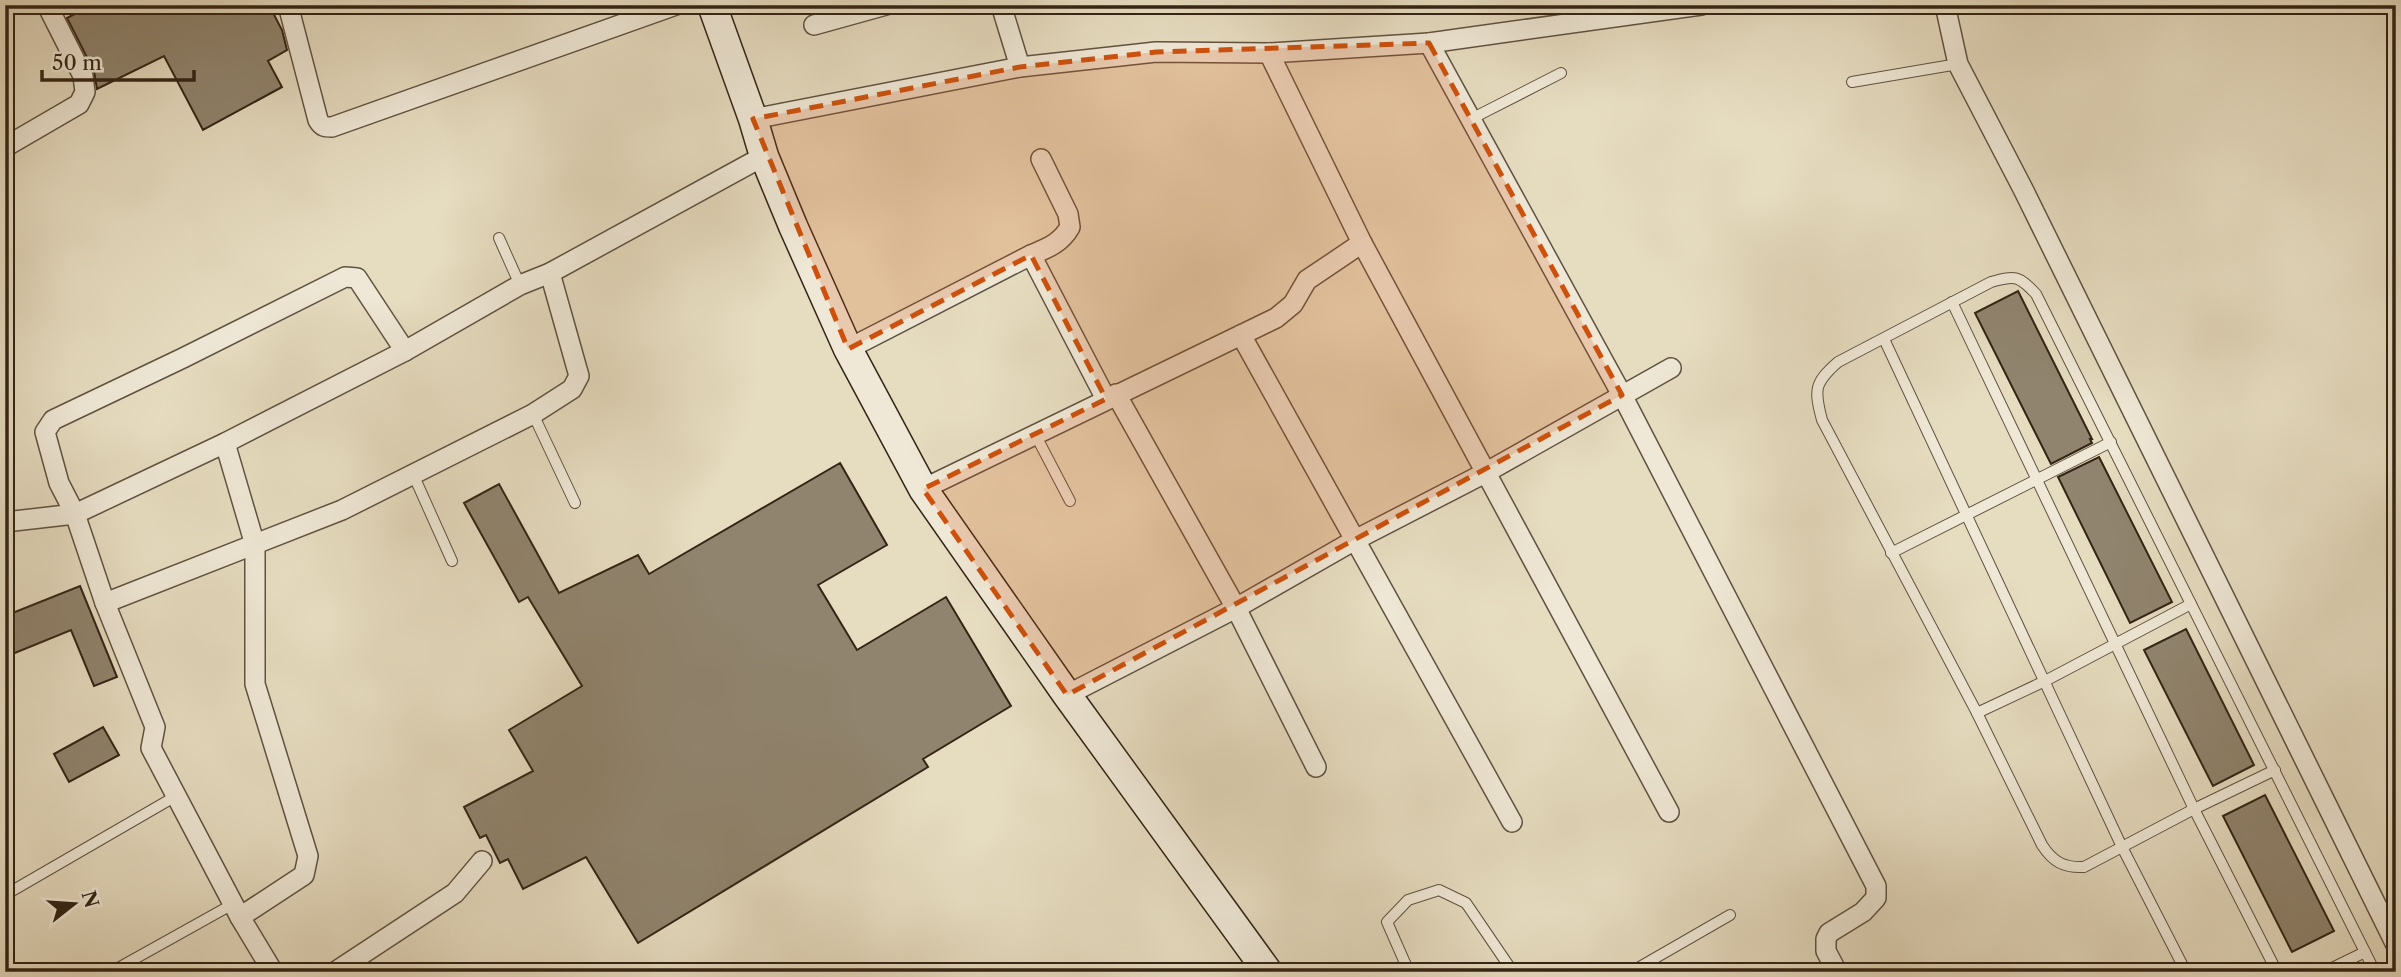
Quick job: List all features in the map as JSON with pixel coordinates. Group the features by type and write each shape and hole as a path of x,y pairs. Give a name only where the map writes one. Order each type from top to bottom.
{"street":[{"path":"5,147 79,104 85,92 83,76 47,5"},
{"path":"288,5 318,120 325,127 332,127 676,5"},
{"path":"712,5 764,156 848,349 923,489 1067,695 1268,972"},
{"path":"814,25 886,5"},
{"path":"1001,5 1020,67"},
{"path":"753,119 1020,67 1156,52 1269,53 1429,43 1701,5"},
{"path":"1945,5 1958,64 2023,189 2396,945"},
{"path":"1429,43 1622,395 1877,886 1876,898 1863,912 1829,933 1826,939 1826,951 1837,972"},
{"path":"1269,53 1362,243 1668,812"},
{"path":"5,522 75,514 225,443 405,351 520,285 550,273 764,156"},
{"path":"848,349 1055,245 1064,238 1070,227 1068,214 1041,159"},
{"path":"923,489 1276,318 1293,304 1307,280 1362,243"},
{"path":"1031,255 1111,397 1236,608 1316,767"},
{"path":"105,603 342,510 533,414 572,389 579,376 550,273"},
{"path":"274,972 236,911 151,748 155,727 105,603 75,514 59,483 45,432 52,420 183,358 345,276 357,278 405,351"},
{"path":"1241,335 1512,822"},
{"path":"1067,695 1236,608 1355,540 1485,474 1671,368"},
{"path":"225,443 255,545 255,684 308,856 304,875 236,911"},
{"path":"335,972 455,893 482,861"}],"lane":[{"path":"1852,82 1958,64"},
{"path":"1471,119 1561,73"},
{"path":"499,238 520,285"},
{"path":"2275,770 2084,867 2070,867 2049,857 1977,713 1822,420 1815,393 1823,375 1838,362 1992,282 2011,276 2022,279 2036,294 2111,442 2191,604 2275,770 2375,972"},
{"path":"1952,302 2194,809 2277,972"},
{"path":"1884,339 2122,847 2186,972"},
{"path":"533,414 575,503"},
{"path":"1035,434 1070,501"},
{"path":"1891,553 2111,442"},
{"path":"414,474 452,561"},
{"path":"1977,713 2045,681 2191,604"},
{"path":"5,895 176,796"},
{"path":"1409,972 1387,922 1408,901 1438,890 1466,903 1513,972"},
{"path":"111,972 236,911"},
{"path":"1631,972 1730,915"},
{"path":"2324,972 2365,952"}],"highlighted area":[{"path":"1429,43 1622,395 1067,695 923,489 1106,399 1031,255 848,349 753,119 1020,67 1156,52"}],"building":[{"path":"92,5 269,5 282,30 287,50 268,61 282,87 203,130 164,56 97,89 94,71 67,18"},
{"path":"2018,291 2092,439 2092,443 2051,464 1975,313"},
{"path":"2099,457 2172,602 2130,623 2058,477"},
{"path":"840,463 887,545 818,585 857,650 946,597 1011,706 923,759 928,767 638,943 586,857 523,889 508,859 500,863 486,835 480,838 464,807 533,771 509,730 582,686 528,597 519,602 464,503 499,484 559,593 638,555 649,574"},
{"path":"80,586 117,677 94,686 71,630 5,657 5,616"},
{"path":"2186,629 2254,765 2213,786 2144,650"},
{"path":"103,727 119,755 69,782 54,754"},
{"path":"2265,795 2334,931 2292,952 2223,816"}]}
